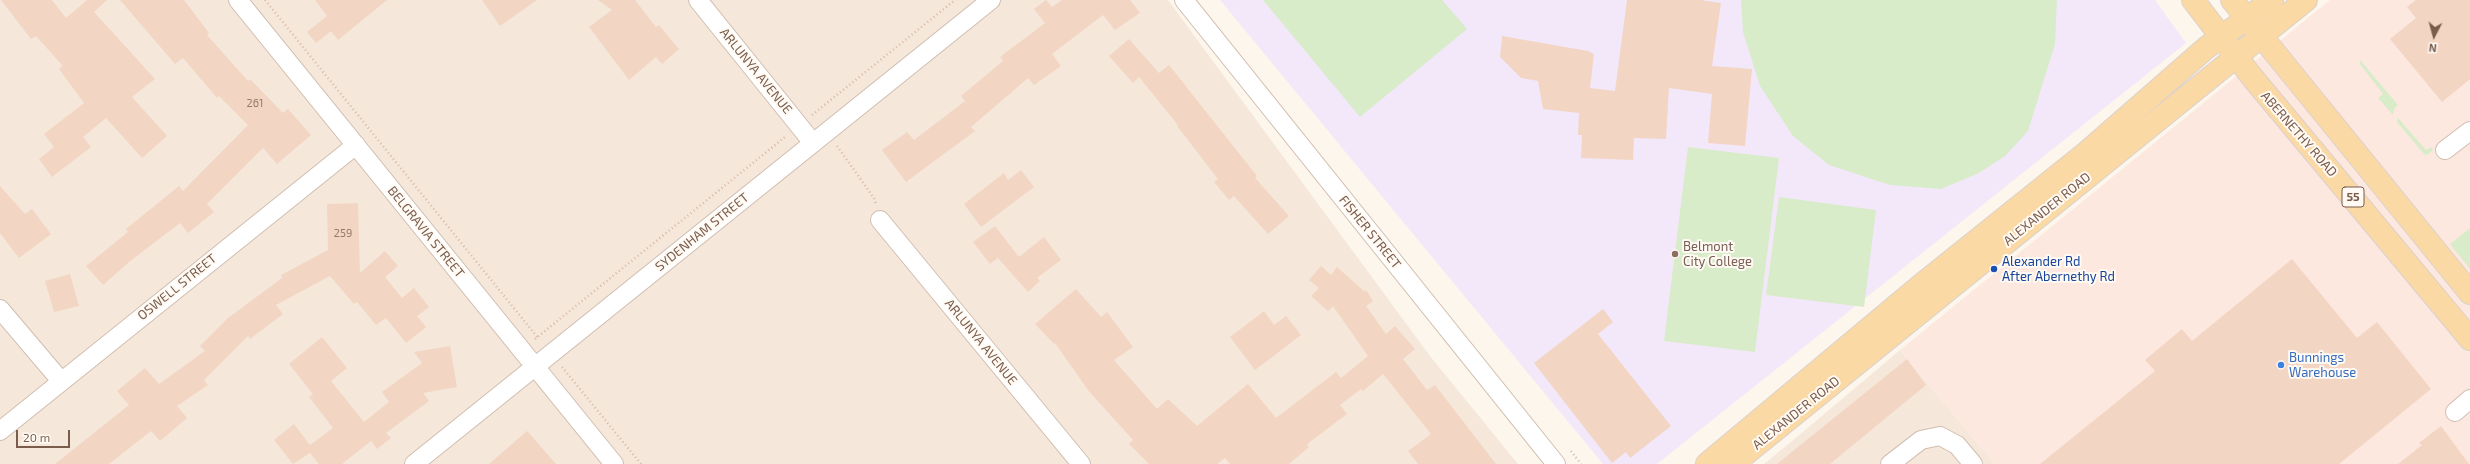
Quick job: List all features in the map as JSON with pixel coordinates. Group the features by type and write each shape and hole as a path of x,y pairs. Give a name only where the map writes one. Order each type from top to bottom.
{"main road":[{"name":"ABERNETHY ROAD","path":"2193,0 2235,57 2470,339"},
{"name":"55","path":"2232,0 2260,37 2470,293"},
{"name":"ALEXANDER ROAD","path":"1707,464 1920,286 2087,152 2221,37 2272,0"},
{"name":"ALEXANDER ROAD","path":"1733,464 2306,0"}],"street":[{"name":"BELGRAVIA STREET","path":"238,0 614,464"},
{"name":"ARLUNYA AVENUE","path":"698,0 820,137"},
{"name":"SYDENHAM STREET","path":"414,464 991,0"},
{"name":"FISHER STREET","path":"1184,0 1556,464"},
{"path":"2445,150 2470,131"},
{"name":"OSWELL STREET","path":"0,431 60,381 356,145"},
{"name":"ARLUNYA AVENUE","path":"880,220 1081,464"},
{"path":"0,309 60,381"},
{"path":"2455,412 2470,399"},
{"path":"1890,464 1922,440 1940,436 1957,445 1973,464"}],"path":[{"path":"265,0 641,464"},
{"path":"820,137 874,198 880,220"}],"shaded area":[{"path":"0,0 1168,0 1430,356 1518,464 0,464"},
{"name":"Belmont City College","path":"1220,0 2155,0 2186,43 1657,464 1603,464"},
{"path":"2330,0 2470,0 2470,464 1995,464 1900,350"},
{"path":"1900,350 1995,464 1764,464 1797,437"}],"green space":[{"path":"1263,0 1442,0 1467,29 1360,117"},
{"path":"1741,0 2057,0 2055,44 2028,131 2005,156 1979,173 1941,189 1890,185 1829,165 1793,136 1760,86 1743,32"},
{"path":"2360,60 2398,105 2394,109 2393,115 2378,98 2383,94 2360,64"},
{"path":"2398,118 2426,150 2432,147 2433,150 2427,155 2424,154 2397,122"},
{"path":"1688,147 1779,158 1755,352 1664,341"},
{"path":"1779,197 1876,210 1864,307 1766,295"},
{"path":"2470,228 2470,269 2450,244"}],"building":[{"path":"1,0 52,0 66,18 87,0 107,0 94,12 155,79 132,97 167,136 142,158 106,118 83,137 91,147 52,177 39,159 54,147 44,134 84,103 59,69 63,66 36,36 31,39"},
{"path":"120,0 184,0 209,33 207,35 248,81 250,79 283,113 288,109 311,135 277,164 263,148 207,204 214,212 188,233 180,223 129,262 103,285 86,266 128,232 126,229 179,186 183,191 248,125 219,96 217,98 183,58 175,64"},
{"path":"315,0 387,0 338,40 331,31 316,43 307,32 327,16"},
{"path":"482,0 537,0 500,26"},
{"path":"598,0 635,0 656,27 659,25 679,49 662,64 656,57 629,80 589,27 612,10"},
{"path":"1046,0 1052,7 1062,0 1130,0 1140,13 1115,30 1103,15 1052,54 1061,66 1034,85 1028,78 971,127 975,131 906,182 882,150 907,132 914,140 965,101 961,96 1003,61 1000,57 1045,23 1034,9"},
{"path":"1627,0 1701,0 1721,3 1712,66 1752,69 1745,146 1708,143 1712,94 1669,88 1666,139 1634,138 1633,160 1581,158 1582,135 1578,135 1579,113 1543,109 1538,81 1521,78 1500,57 1502,36 1588,51 1594,54 1590,88 1615,91"},
{"path":"2416,0 2470,0 2470,79 2442,102 2390,39 2416,18 2407,7"},
{"path":"1129,39 1159,73 1169,65 1257,176 1255,178 1289,216 1268,234 1234,196 1229,200 1214,182 1218,179 1177,126 1178,125 1139,77 1133,83 1109,56"},
{"path":"1021,170 1034,187 981,227 964,204 1004,173 1008,180"},
{"path":"0,186 25,214 32,209 51,234 19,258 0,233"},
{"path":"358,203 360,273 385,251 398,266 385,277 402,298 414,288 429,307 417,316 426,327 406,343 386,318 376,325 357,302 354,304 330,276 276,305 283,314 250,339 248,336 204,380 208,385 177,406 187,418 160,441 151,431 109,464 55,464 129,405 117,391 145,368 159,384 205,351 200,346 228,318 282,278 281,275 328,250 327,204"},
{"path":"995,226 1019,257 1044,237 1061,260 1037,278 1040,281 1028,292 998,258 990,264 973,242"},
{"name":"Bunnings Warehouse","path":"2292,259 2357,338 2377,322 2431,389 2339,464 2040,464 2155,371 2145,360 2182,329 2192,341"},
{"path":"1321,266 1331,275 1337,267 1364,291 1366,290 1373,301 1366,306 1386,334 1395,326 1415,349 1403,359 1427,390 1435,385 1496,464 1418,464 1408,451 1431,434 1383,374 1363,391 1361,389 1340,405 1347,414 1307,444 1309,447 1289,464 1230,464 1225,458 1217,464 1149,464 1129,444 1133,440 1088,390 1055,343 1054,344 1035,324 1076,289 1101,317 1107,312 1133,347 1114,360 1157,409 1168,399 1197,426 1248,384 1276,418 1336,372 1341,378 1368,356 1333,306 1328,311 1311,296 1319,288 1309,280"},
{"path":"70,274 79,306 54,312 45,281"},
{"path":"1603,309 1613,322 1598,334 1671,426 1630,458 1626,452 1612,463 1534,363"},
{"path":"1264,311 1274,325 1286,316 1301,335 1255,370 1230,337"},
{"path":"322,337 347,368 331,381 364,422 389,402 382,392 422,363 414,352 450,346 457,387 423,393 429,401 386,433 391,438 377,449 371,441 342,464 319,464 310,453 293,464 274,440 294,424 310,445 333,428 309,397 313,394 289,364"},
{"path":"1907,359 1926,385 1830,464 1777,464"},
{"path":"2441,426 2469,464 2398,464 2422,445 2419,443"},
{"path":"527,431 556,464 489,464"}],"place":[{"name":"Belmont City College","path":"1675,254"},
{"name":"Alexander Rd After Abernethy Rd","path":"1994,269"},
{"name":"Bunnings Warehouse","path":"2281,365"}]}
